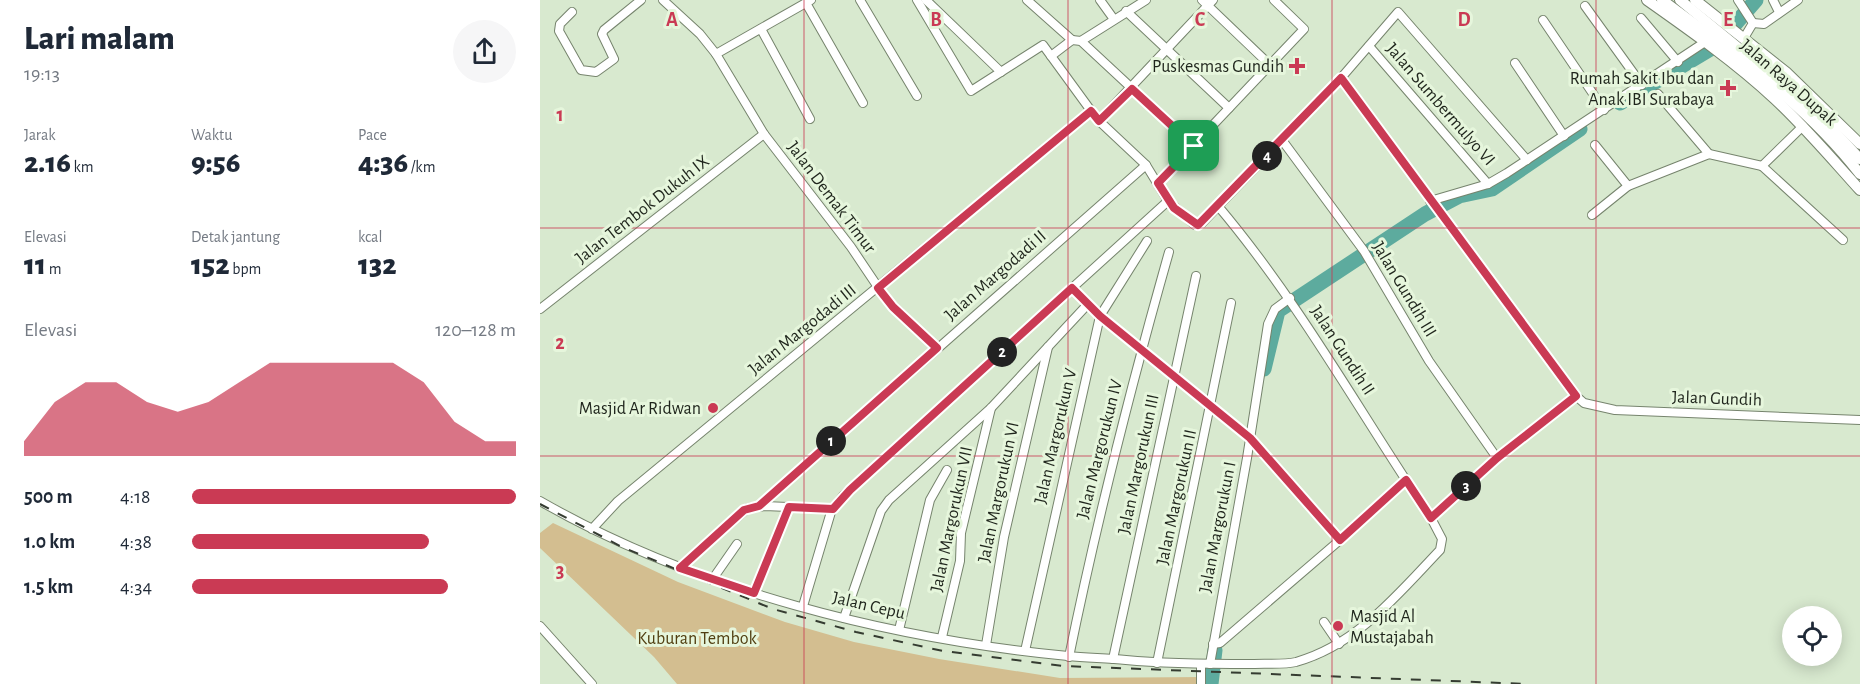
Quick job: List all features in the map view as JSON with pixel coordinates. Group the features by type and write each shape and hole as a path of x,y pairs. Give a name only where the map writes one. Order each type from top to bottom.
{"main road":[{"path":"1647,0 1722,38 1860,144"},
{"name":"Jalan Raya Dupak","path":"1662,0 1722,38"},
{"name":"Jalan Raya Dupak","path":"1680,0 1722,38 1800,98 1860,159"},
{"path":"1695,0 1722,38 1773,97 1803,126 1860,190"},
{"name":"Jalan Raya Dupak","path":"1800,98 1860,174"}],"street":[{"path":"572,12 560,24 559,31 580,70 596,72 614,59 603,34 604,30 640,0"},
{"name":"Jalan Demak Timur","path":"663,0 700,34 716,54 764,134 851,247 878,288 893,307 937,348"},
{"path":"860,0 917,96"},
{"path":"917,0 971,91 1044,45 1099,121 1146,165 1168,201 1195,225 1202,223 1282,140 1341,78 1398,12 1527,160"},
{"path":"926,0 1000,72"},
{"path":"1028,0 1132,89 1194,146"},
{"path":"1100,0 1113,18"},
{"path":"1051,56 1146,0"},
{"path":"1158,183 1303,28 1274,0"},
{"path":"1773,0 1779,12"},
{"path":"1434,206 1488,184 1677,62 1752,21 1764,24 1798,0"},
{"path":"716,54 809,1 863,103"},
{"path":"1099,121 1132,89 1208,2 1270,64"},
{"path":"1740,2 1752,21"},
{"path":"1585,6 1642,85"},
{"path":"1126,11 1229,108"},
{"path":"1641,18 1677,62"},
{"path":"1543,20 1604,110"},
{"path":"761,29 810,119"},
{"name":"Jalan Sumbermulyo VI","path":"1368,46 1488,184"},
{"path":"1515,63 1564,136"},
{"path":"1341,78 1576,396 1497,458 1431,518"},
{"path":"1658,94 1709,154"},
{"name":"Jalan Margodadi III","path":"592,529 618,501 1091,111"},
{"path":"1762,166 1803,126"},
{"name":"Jalan Tembok Dukuh IX","path":"540,309 764,134"},
{"name":"Jalan Gundih III","path":"1282,140 1366,254 1429,361 1497,458"},
{"path":"1595,145 1628,186"},
{"path":"1592,215 1628,186 1709,154 1762,166 1843,240"},
{"name":"Jalan Margodadi II","path":"680,568 744,510 759,506 1146,165"},
{"path":"803,606 833,509 850,490 1168,201"},
{"name":"Jalan Gundih II","path":"1218,206 1291,300 1431,518 1442,539 1440,550 1377,615 1339,644"},
{"name":"Jalan Margorukun V","path":"1025,651 1100,316 1147,241"},
{"name":"Jalan Margorukun IV","path":"1069,657 1086,572 1141,350 1169,252"},
{"name":"Jalan Margorukun III","path":"1113,659 1196,276"},
{"path":"1072,288 1100,316 1252,440 1340,540"},
{"name":"Jalan Margorukun I","path":"1201,684 1210,664 1215,644 1252,440 1268,324 1275,309 1291,300"},
{"name":"Jalan Margorukun II","path":"1158,663 1231,303"},
{"path":"844,618 885,505 991,408 1088,304"},
{"name":"Jalan Margorukun VI","path":"986,645 1002,546 1048,347"},
{"name":"Jalan Gundih","path":"1576,396 1584,403 1615,410 1860,420"},
{"name":"Jalan Margorukun VII","path":"942,638 960,561 961,533 991,408"},
{"path":"899,630 930,500 947,470"},
{"path":"1215,644 1340,540 1406,480"},
{"name":"Jalan Cepu","path":"540,501 592,529 712,580 844,618 942,638 1069,657 1210,664 1294,662 1339,644"},
{"path":"759,506 833,509"},
{"path":"754,593 789,507"},
{"path":"712,580 737,544"},
{"path":"1324,622 1339,644"},
{"path":"540,626 592,684"}],"green space":[{"name":"Kuburan Tembok","path":"553,523 678,582 785,622 854,642 939,659 1060,678 1206,677 1206,684 677,684 654,657 540,548 540,533"}],"waterway":[{"path":"1620,103 1717,45 1756,0"},
{"path":"1264,369 1278,311 1425,214 1459,196 1492,189 1580,129"},
{"path":"1211,684 1215,650"}],"railway":[{"path":"540,504 622,547 773,609 856,632 943,651 1064,666 1529,684"}],"place":[{"name":"Puskesmas Gundih","path":"1297,66"},
{"name":"Rumah Sakit Ibu dan Anak IBI Surabaya","path":"1728,88"},
{"name":"Masjid Ar Ridwan","path":"713,408"},
{"name":"Masjid Al Mustajabah","path":"1338,626"}],"route":[{"path":"1341,78 1576,396 1497,458 1431,518 1406,480 1340,540 1250,438 1100,316 1072,288 843,496 833,509 789,507 754,593 680,568 744,510 759,506 937,348 893,307 878,288 1091,111 1099,121 1132,89 1194,146 1158,183 1168,201 1195,225 1202,223 1341,78"}]}
